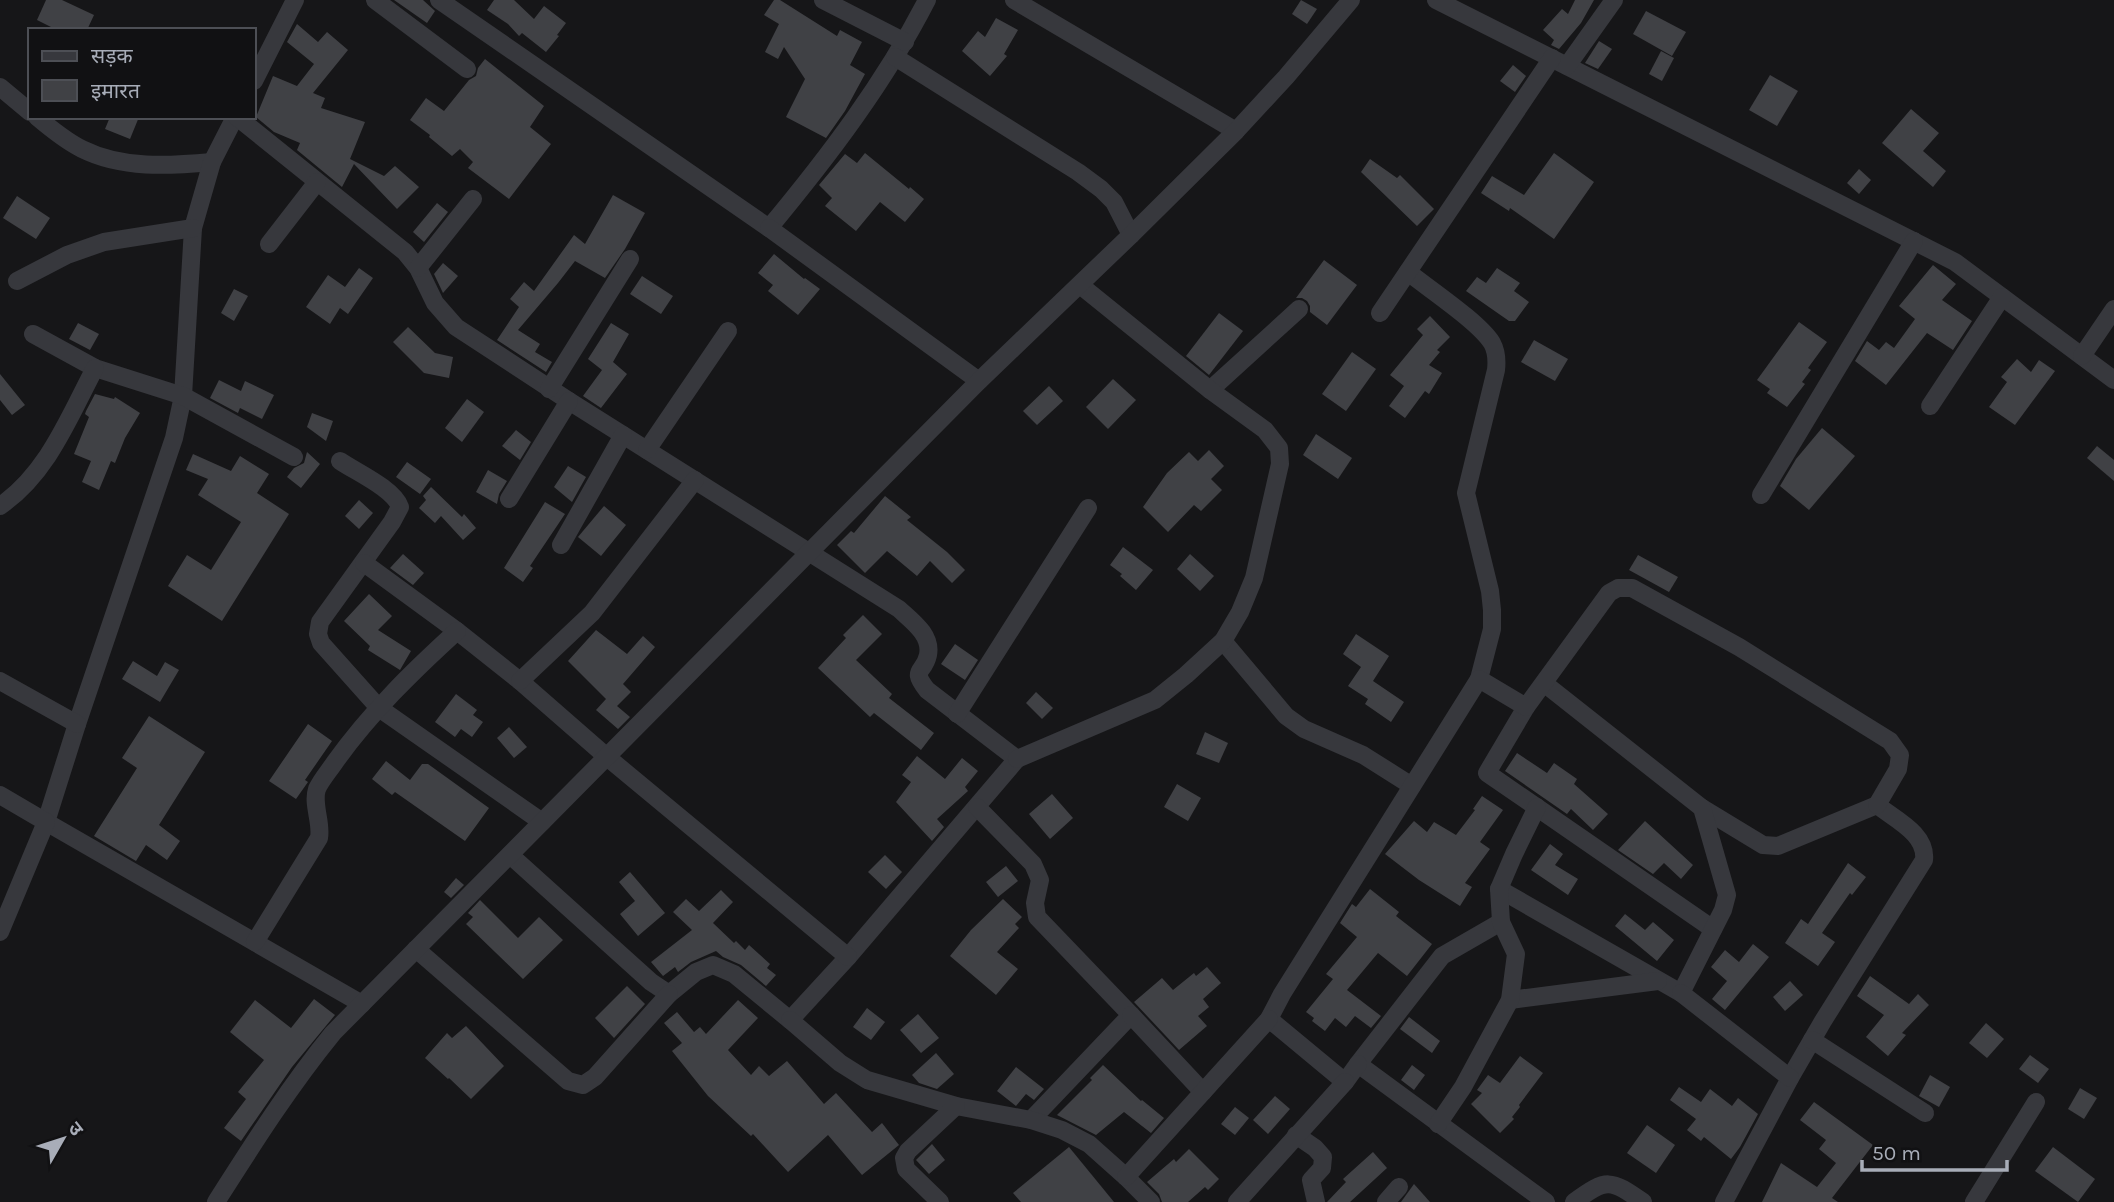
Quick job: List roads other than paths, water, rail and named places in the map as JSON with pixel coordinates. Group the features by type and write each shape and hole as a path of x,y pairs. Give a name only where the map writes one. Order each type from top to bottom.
{"street":[{"path":"256,76 295,0"},
{"path":"375,0 467,69"},
{"path":"439,0 769,228 979,381"},
{"path":"823,0 1101,189 1114,202 1131,235"},
{"path":"769,228 822,164 900,50 928,0"},
{"path":"1014,0 1236,131"},
{"path":"216,1202 261,1130 333,1033 979,381 1236,131 1351,0"},
{"path":"1436,0 1955,262 2114,380"},
{"path":"1380,313 1559,62 1614,0"},
{"path":"0,87 28,110"},
{"path":"40,119 81,149 116,162 175,166 212,162"},
{"path":"0,932 46,822 174,438 183,396 193,228 212,162 235,119"},
{"path":"238,119 405,252 418,268 435,303 456,327 899,609 919,628 927,640 928,656 919,671 919,680 927,690 1017,759"},
{"path":"269,244 317,182"},
{"path":"418,268 473,199"},
{"path":"17,281 67,255 104,242 193,228"},
{"path":"1761,495 1914,242"},
{"path":"550,388 630,258"},
{"path":"1126,1177 1269,1018 1479,679 1492,629 1492,610 1490,591 1466,493 1496,370 1497,356 1494,345 1483,332 1408,272"},
{"path":"790,1020 848,957 1017,759 1155,700 1223,640 1240,612 1254,578 1280,464 1279,448 1265,430 1210,390 1080,285"},
{"path":"1930,406 2002,297"},
{"path":"1210,390 1299,309"},
{"path":"2082,356 2114,309"},
{"path":"647,450 728,331"},
{"path":"33,334 95,368 183,396 294,457"},
{"path":"0,506 32,477 53,449 95,368"},
{"path":"509,499 569,401"},
{"path":"561,545 623,435"},
{"path":"340,461 390,493 400,507 320,622 317,628 321,643 379,708 542,822"},
{"path":"520,681 592,613 695,480"},
{"path":"957,714 1088,508"},
{"path":"363,563 457,631 520,681 607,757 848,957"},
{"path":"1545,684 1702,808 1763,845 1778,846 1877,805 1898,769 1900,755 1890,741 1739,647 1632,588 1619,588 1609,593 1527,707 1488,773 1713,929"},
{"path":"255,942 319,838 316,794 320,783 379,708 410,674 457,631"},
{"path":"1223,640 1286,716 1304,729 1363,755 1412,786"},
{"path":"1479,679 1527,707"},
{"path":"0,681 77,724"},
{"path":"0,794 362,1004"},
{"path":"1731,1199 1790,1078 1924,860 1925,850 1917,835 1877,805"},
{"path":"977,807 1034,864 1040,880 1035,902 1037,917 1203,1092"},
{"path":"1438,1124 1463,1087 1510,1000 1516,954 1501,922 1499,889 1537,807"},
{"path":"1681,993 1724,910 1727,895 1702,808"},
{"path":"510,855 651,982 669,993"},
{"path":"1499,889 1681,993 1790,1078"},
{"path":"1237,1202 1345,1082 1442,956 1501,922"},
{"path":"416,949 568,1081 583,1086 669,993 696,972 713,965 734,974 840,1063 867,1080 956,1106 1031,1120 1062,1130 1088,1144 1151,1202"},
{"path":"1510,1000 1658,981"},
{"path":"1031,1120 1131,1015"},
{"path":"1269,1018 1345,1082"},
{"path":"1812,1040 1924,1113"},
{"path":"1358,1064 1546,1202"},
{"path":"1974,1202 2036,1102"},
{"path":"940,1202 906,1169 904,1158 908,1151 956,1106"},
{"path":"1296,1135 1323,1157 1322,1168 1311,1181 1316,1202"},
{"path":"1574,1202 1604,1184 1620,1186 1643,1202"},
{"path":"1386,1202 1399,1187"}]}
